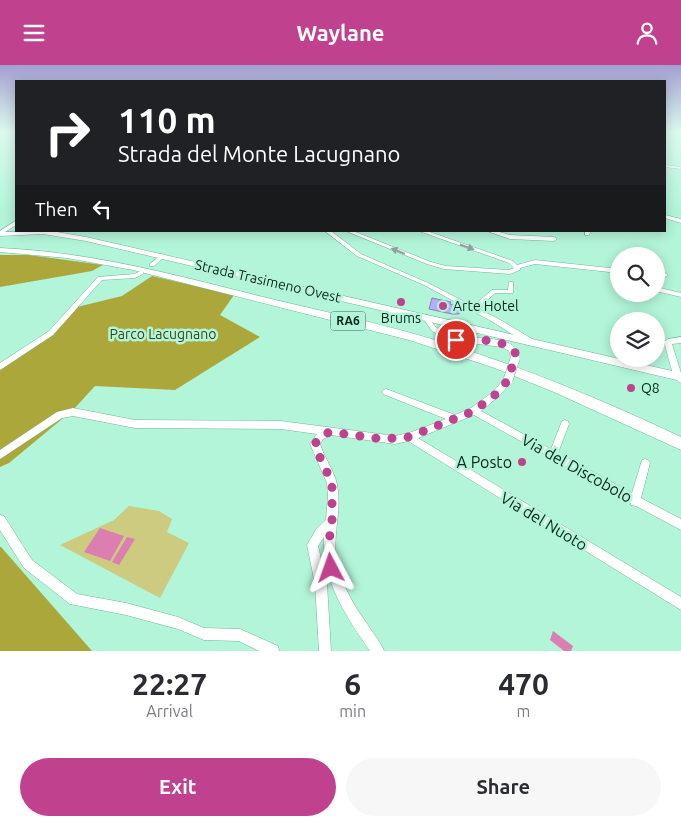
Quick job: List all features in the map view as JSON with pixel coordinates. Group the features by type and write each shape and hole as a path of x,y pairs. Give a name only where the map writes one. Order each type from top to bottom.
{"highway":[{"name":"RA6","path":"0,249 46,249 97,255 405,331 486,355 538,375 633,415 681,438"},
{"name":"RA6","path":"0,249 98,259 404,335 485,360 539,380 633,420 681,444"}],"main road":[{"name":"Strada Trasimeno Ovest","path":"0,234 13,227"},
{"name":"Strada Trasimeno Ovest","path":"50,232 438,320 498,328 529,341 680,378"}],"street":[{"path":"666,166 681,168"},
{"path":"666,216 681,221"},
{"path":"328,232 360,255 417,279 474,309 498,328"},
{"path":"350,232 429,263 453,269 510,272 517,270 518,267 535,262 610,270"},
{"path":"424,232 511,262 518,267"},
{"path":"492,232 510,237 554,239"},
{"path":"152,265 162,256"},
{"path":"0,367 51,333 100,278 135,276 141,273"},
{"path":"474,309 494,291 511,292 511,283"},
{"path":"665,291 681,295"},
{"path":"0,455 60,415 73,412 135,424 281,425 382,439 409,437 474,411 496,394 508,380 516,359 516,354 513,350 500,343 456,340 437,332 425,317"},
{"path":"437,332 438,320"},
{"path":"680,378 668,342 681,340"},
{"path":"386,392 454,418"},
{"name":"Via del Discobolo","path":"474,411 681,525"},
{"path":"552,455 565,425"},
{"path":"330,432 320,436 315,444 332,483 332,522 329,541 331,568 341,592 378,651"},
{"name":"Via del Nuoto","path":"409,437 681,603"},
{"path":"635,501 645,463"},
{"path":"0,520 28,564 74,600 126,609 178,623 204,634 240,635 273,651"},
{"path":"325,651 321,584 312,545 320,532 332,522"}],"shaded area":[{"path":"129,506 159,511 172,519 167,532 189,543 160,598 60,545 114,520"},
{"path":"100,528 124,536 110,561 84,552"},
{"path":"127,537 135,539 119,565 112,562"},
{"path":"553,631 573,646 571,651 564,651 550,640"}],"green space":[{"path":"0,255 29,255 103,265 92,271 0,287"},
{"name":"Parco Lacugnano","path":"152,276 234,295 220,315 260,337 175,390 95,386 73,410 9,463 0,467 0,367 51,333 73,308 122,296"},
{"path":"1,547 92,651 0,651"}],"building":[{"name":"Arte Hotel","path":"432,298 451,302 450,304 463,310 459,314 452,314 429,309"}],"place":[{"name":"Brums","path":"401,302"},
{"name":"Arte Hotel","path":"443,306"},
{"name":"Q8","path":"631,388"},
{"name":"A Posto","path":"522,462"}],"route":[{"path":"331,568 329,541 332,522 332,483 315,444 320,436 330,432 382,439 409,437 474,411 496,394 508,380 516,354 509,347 500,343 456,340"}]}
